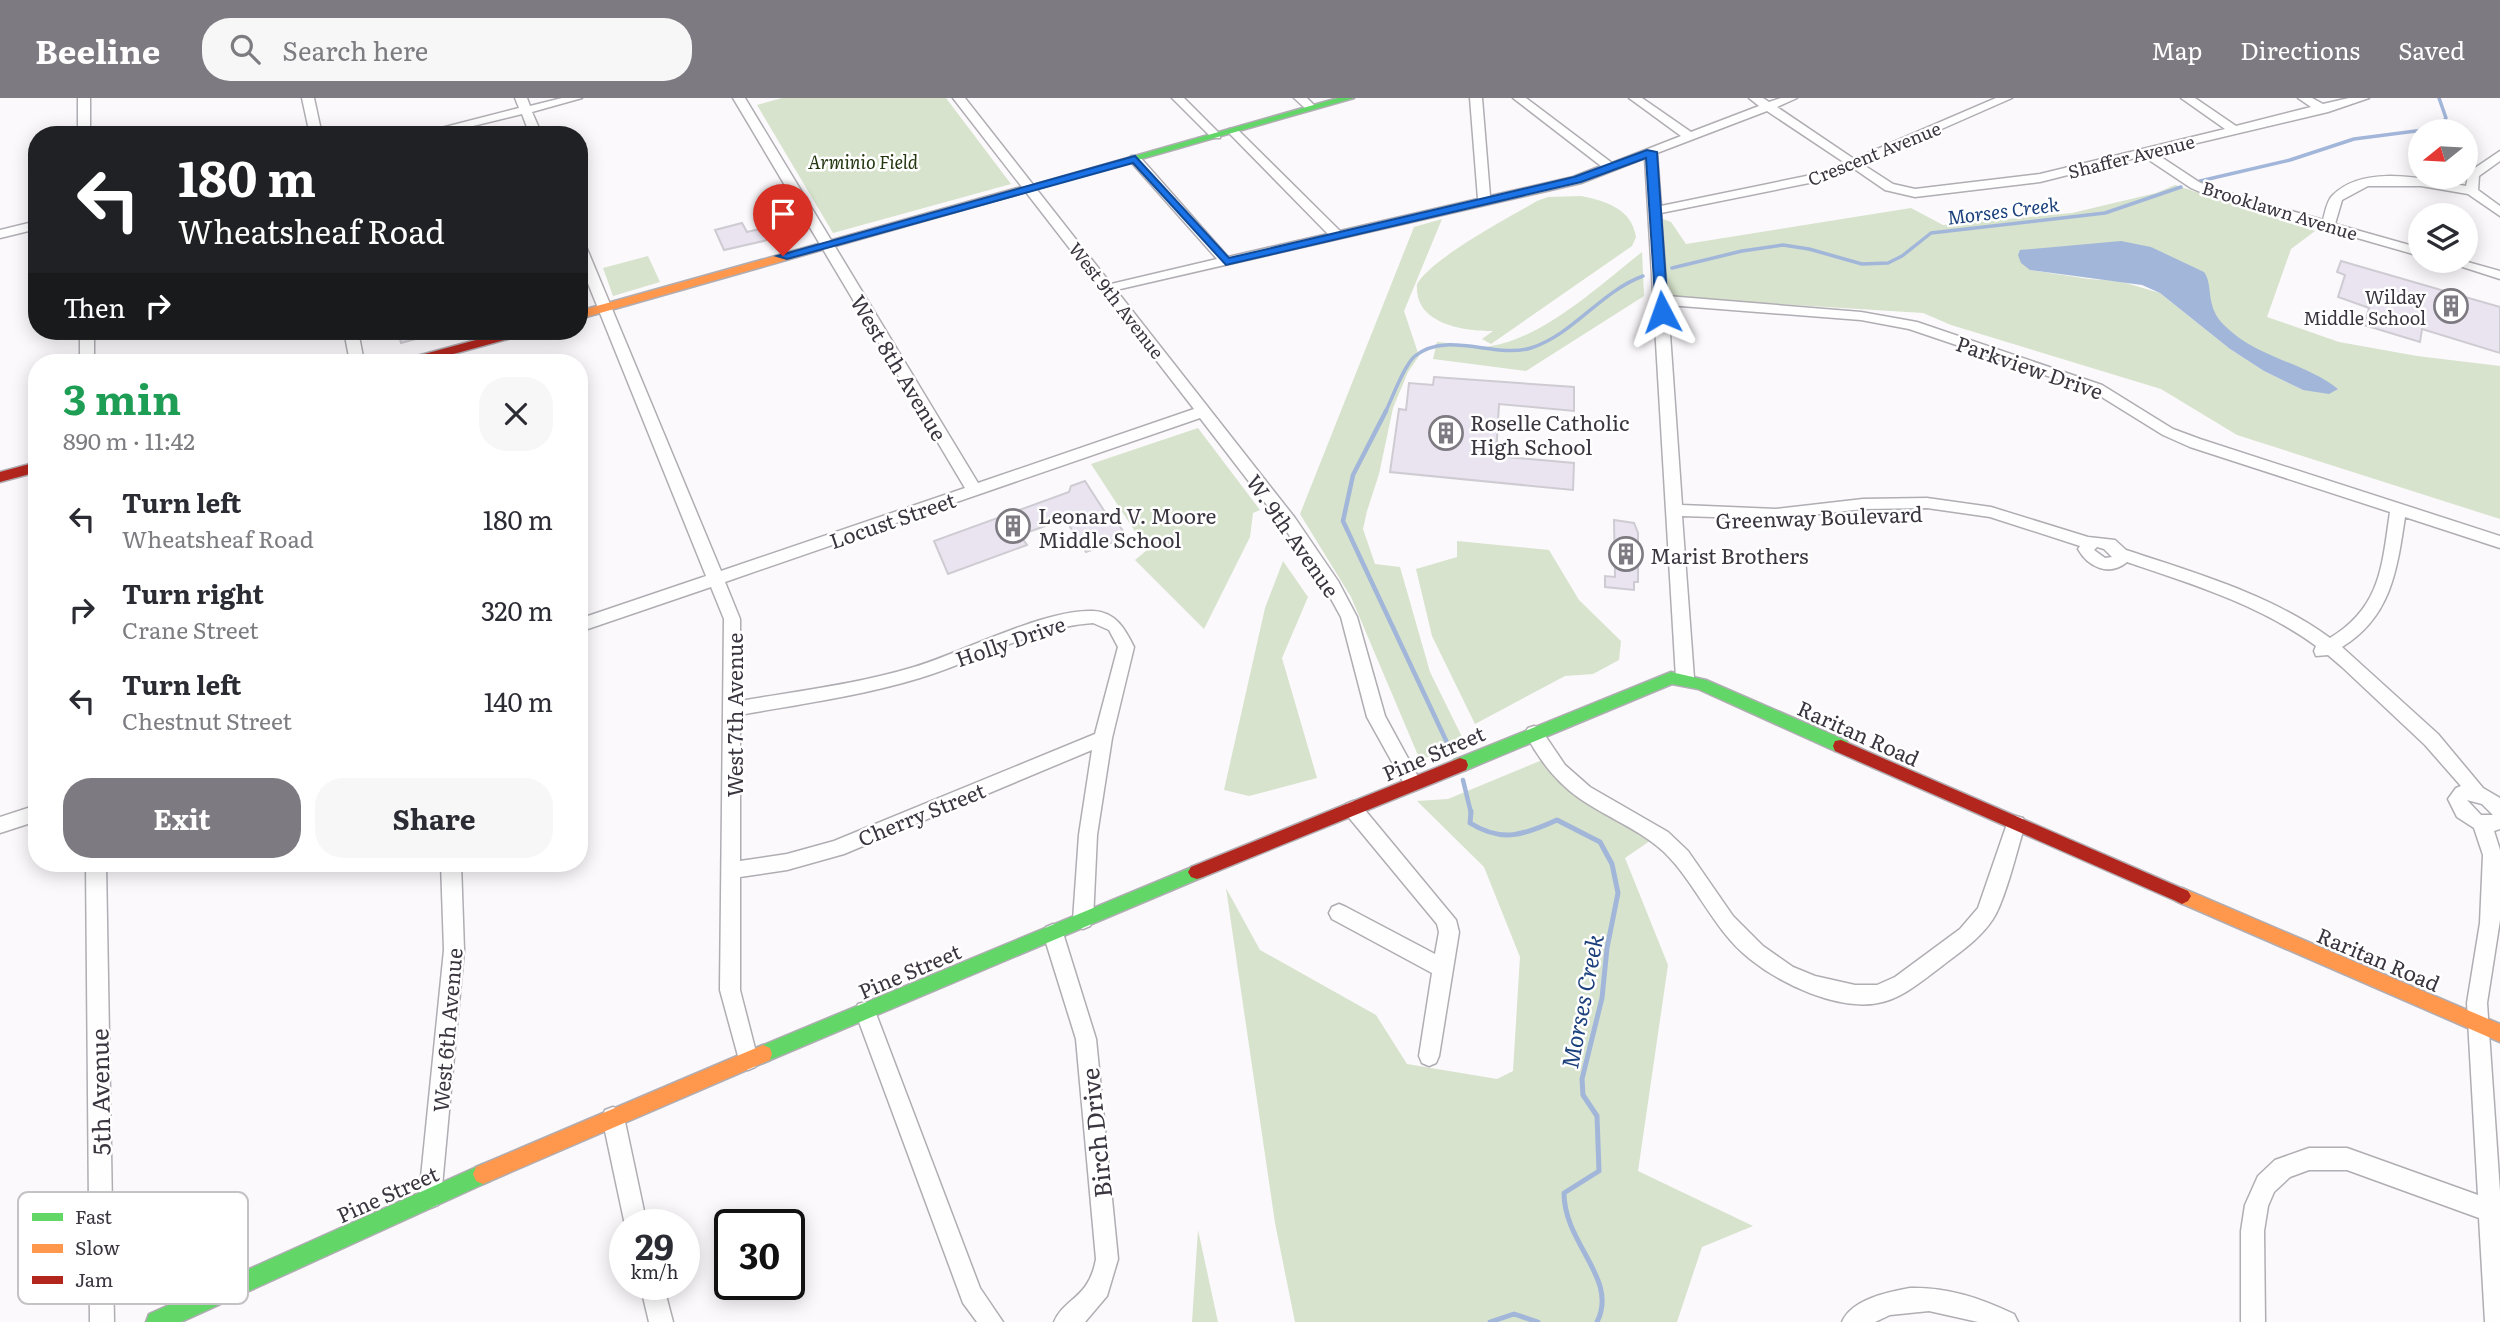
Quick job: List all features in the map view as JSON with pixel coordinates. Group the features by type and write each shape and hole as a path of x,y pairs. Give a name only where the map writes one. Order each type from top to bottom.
{"street":[{"path":"84,98 84,126"},
{"path":"307,98 314,126"},
{"path":"450,126 523,104 576,98"},
{"name":"West 8th Avenue","path":"740,98 974,490"},
{"name":"West 9th Avenue","path":"959,98 1205,411"},
{"path":"1178,98 1216,136"},
{"path":"588,312 1216,136 1306,103 1349,98"},
{"path":"1476,98 1484,202"},
{"path":"1519,98 1611,168"},
{"path":"1635,98 1689,137"},
{"path":"1755,98 1853,164"},
{"path":"1109,288 1577,180 1791,98"},
{"name":"Crescent Avenue","path":"1655,211 1824,176 2006,98"},
{"path":"2187,98 2236,131"},
{"path":"2304,98 2323,110"},
{"name":"Shaffer Avenue","path":"1853,164 1895,189 1915,193 2040,178 2363,98"},
{"path":"523,104 532,126"},
{"path":"1233,131 1338,236"},
{"path":"1651,152 1685,678"},
{"name":"Brooklawn Avenue","path":"2147,153 2195,186 2408,248"},
{"path":"2472,191 2473,176 2500,155"},
{"path":"1135,159 1226,262"},
{"path":"2328,225 2336,198 2360,185 2399,181 2472,191 2500,212"},
{"path":"0,233 28,227"},
{"name":"West 7th Avenue","path":"588,267 733,625 730,990 748,1060"},
{"path":"2478,269 2500,275"},
{"name":"Parkview Drive","path":"1661,300 1861,316 1912,325 2097,388 2168,432 2195,443 2500,542"},
{"path":"439,354 489,340"},
{"name":"Locust Street","path":"588,623 1205,411"},
{"name":"W. 9th Avenue","path":"1205,411 1289,522 1332,585 1349,617 1381,730 1413,784"},
{"path":"0,477 28,469"},
{"path":"2399,510 2387,577 2376,607 2363,625 2326,649 2469,793 2490,799 2497,818 2492,855 2492,952 2477,1003 2493,1026 2491,1211 2497,1322"},
{"name":"Greenway Boulevard","path":"1675,513 1686,519 1777,522 1871,512 1930,511 2003,523 2087,546 2106,542 2119,558 2258,614 2326,649"},
{"name":"Holly Drive","path":"734,709 879,684 1054,622 1095,617 1115,626 1126,647 1103,738 1088,835 1083,920"},
{"name":"Pine Street","path":"248,1280 430,1197 748,1060 1657,681 1685,678"},
{"name":"Raritan Road","path":"1685,678 2016,824 2493,1026"},
{"path":"1534,733 1567,778 1584,792 1661,838 1681,857 1726,922 1756,952 1786,973 1814,985 1855,994 1878,994 1902,984 1966,934 1986,913 2016,824"},
{"name":"Cherry Street","path":"732,870 787,862 838,848 1103,738"},
{"path":"2469,793 2457,799 2460,809 2497,818"},
{"path":"1353,809 1446,920 1449,932 1429,1056"},
{"path":"0,825 28,816"},
{"name":"5th Avenue","path":"96,872 100,1192"},
{"name":"West 6th Avenue","path":"430,1197 454,950 451,872"},
{"path":"1339,913 1443,968"},
{"name":"Birch Drive","path":"1052,933 1086,1039 1107,1259 1099,1289 1089,1303 1066,1322"},
{"path":"865,1011 971,1295 991,1322"},
{"path":"613,1117 633,1209"},
{"path":"2253,1322 2256,1201 2269,1177 2284,1166 2302,1159 2323,1156 2347,1159 2491,1211"},
{"path":"1854,1322 1885,1305 1913,1299 1943,1300 1979,1309 2006,1322"},
{"path":"655,1300 661,1322"},
{"name":"5th Avenue","path":"102,1304 102,1322"},
{"name":"Pine Street","path":"157,1322 196,1304"}],"green space":[{"name":"Arminio Field","path":"782,98 946,98 1011,184 833,233 757,105"},
{"path":"2175,185 2315,231 2291,249 2267,317 2339,342 2417,356 2500,366 2500,519 2237,435 2161,389 1951,325 1923,313 1667,297 1663,219 1671,222 1686,244 1911,208 1943,225 2072,213 2156,193","holes":["2030,270 2207,277 2210,304 2226,329 2251,347 2307,373 2303,390 2264,371 2230,349 2160,293 2119,281"]},
{"path":"1581,196 1608,204 1623,213 1634,227 1636,237 1632,246 1491,344 1482,339 1493,331 1455,327 1432,316 1423,308 1418,298 1417,284 1438,262 1537,201 1548,197"},
{"path":"1442,219 1404,311 1419,356 1408,372 1393,408 1379,474 1363,529 1375,564 1400,567 1430,672 1465,743 1420,760 1351,597 1300,514 1414,227"},
{"path":"1642,252 1644,296 1526,371 1433,359 1437,342 1485,347 1511,341 1531,332 1571,308"},
{"path":"648,256 660,282 613,296 603,268"},
{"path":"1198,428 1260,510 1253,513 1250,537 1204,629 1135,560 1147,550 1091,464"},
{"path":"1457,541 1549,550 1579,600 1621,641 1619,660 1593,674 1565,676 1475,724 1432,636 1416,569 1457,557"},
{"path":"1283,561 1308,597 1282,658 1317,778 1249,796 1224,790 1265,608"},
{"path":"1552,756 1570,780 1660,834 1625,858 1668,965 1638,1171 1753,1226 1702,1247 1677,1322 1295,1322 1275,1223 1226,888 1260,950 1376,1015 1407,1064 1497,1079 1513,1071 1520,957 1484,867 1417,801 1448,799"},
{"path":"1198,1230 1218,1322 1192,1322"}],"water":[{"path":"2121,241 2151,247 2204,272 2209,283 2214,311 2225,326 2251,346 2310,372 2338,389 2329,394 2303,390 2264,371 2230,349 2160,293 2142,285 2030,270 2021,263 2018,255 2020,250"}],"building":[{"path":"788,222 794,234 724,250 715,230 742,223 747,232"},
{"name":"Wilday Middle School","path":"2341,261 2500,307 2500,353 2422,329 2420,342 2364,325 2369,308 2338,297 2345,275 2337,272"},
{"name":"Roselle Catholic High School","path":"1434,377 1574,387 1574,411 1499,404 1496,456 1574,463 1573,490 1390,472 1399,409 1406,410 1409,383 1433,385"},
{"name":"Leonard V. Moore Middle School","path":"1085,481 1110,520 1115,519 1127,537 1086,552 1065,519 1020,535 1027,545 948,574 934,541 1069,492 1071,486"},
{"name":"Marist Brothers","path":"1614,520 1634,523 1638,533 1638,582 1634,582 1634,590 1605,587 1605,576 1615,577"}],"waterway":[{"name":"Morses Creek","path":"2200,181 2290,160 2354,139 2439,128 2446,118 2439,98"},
{"name":"Morses Creek","path":"1672,268 1742,251 1783,245 1809,249 1862,264 1888,263 1902,256 1931,233 2105,213 2181,187"},
{"name":"Morses Creek","path":"1385,412 1411,360 1428,349 1442,345 1502,350 1531,348 1561,333 1613,292 1643,276"},
{"name":"Morses Creek","path":"1385,412 1353,475 1343,521 1451,751"},
{"name":"Morses Creek","path":"1463,780 1471,812"},
{"name":"Morses Creek","path":"1471,812 1470,823 1503,835 1534,830 1557,820 1600,842 1612,864 1618,893 1607,948 1602,998 1582,1079 1583,1095 1597,1116 1599,1171 1564,1193 1572,1229 1601,1291 1602,1306 1597,1322"},
{"name":"Morses Creek","path":"1490,1322 1514,1314 1538,1322"}],"traffic: fast":[{"path":"1032,187 1349,98"},
{"path":"1460,765 1671,678 1701,684 1841,746"},
{"path":"763,1054 1197,872"},
{"path":"248,1281 483,1174"},
{"path":"157,1322 197,1304"}],"traffic: slow":[{"path":"588,312 1032,187"},
{"path":"2182,896 2500,1033"},
{"path":"483,1174 763,1054"}],"traffic: jam":[{"path":"439,354 489,340"},
{"path":"0,477 28,469"},
{"path":"1841,746 2182,896"},
{"path":"1197,872 1460,765"}],"place":[{"name":"Wilday Middle School","path":"2451,306"},
{"name":"Roselle Catholic High School","path":"1446,433"},
{"name":"Leonard V. Moore Middle School","path":"1013,526"},
{"name":"Marist Brothers","path":"1626,554"}],"route":[{"path":"783,256 1135,159 1226,262 1531,192 1577,180 1651,152 1662,312"}]}
